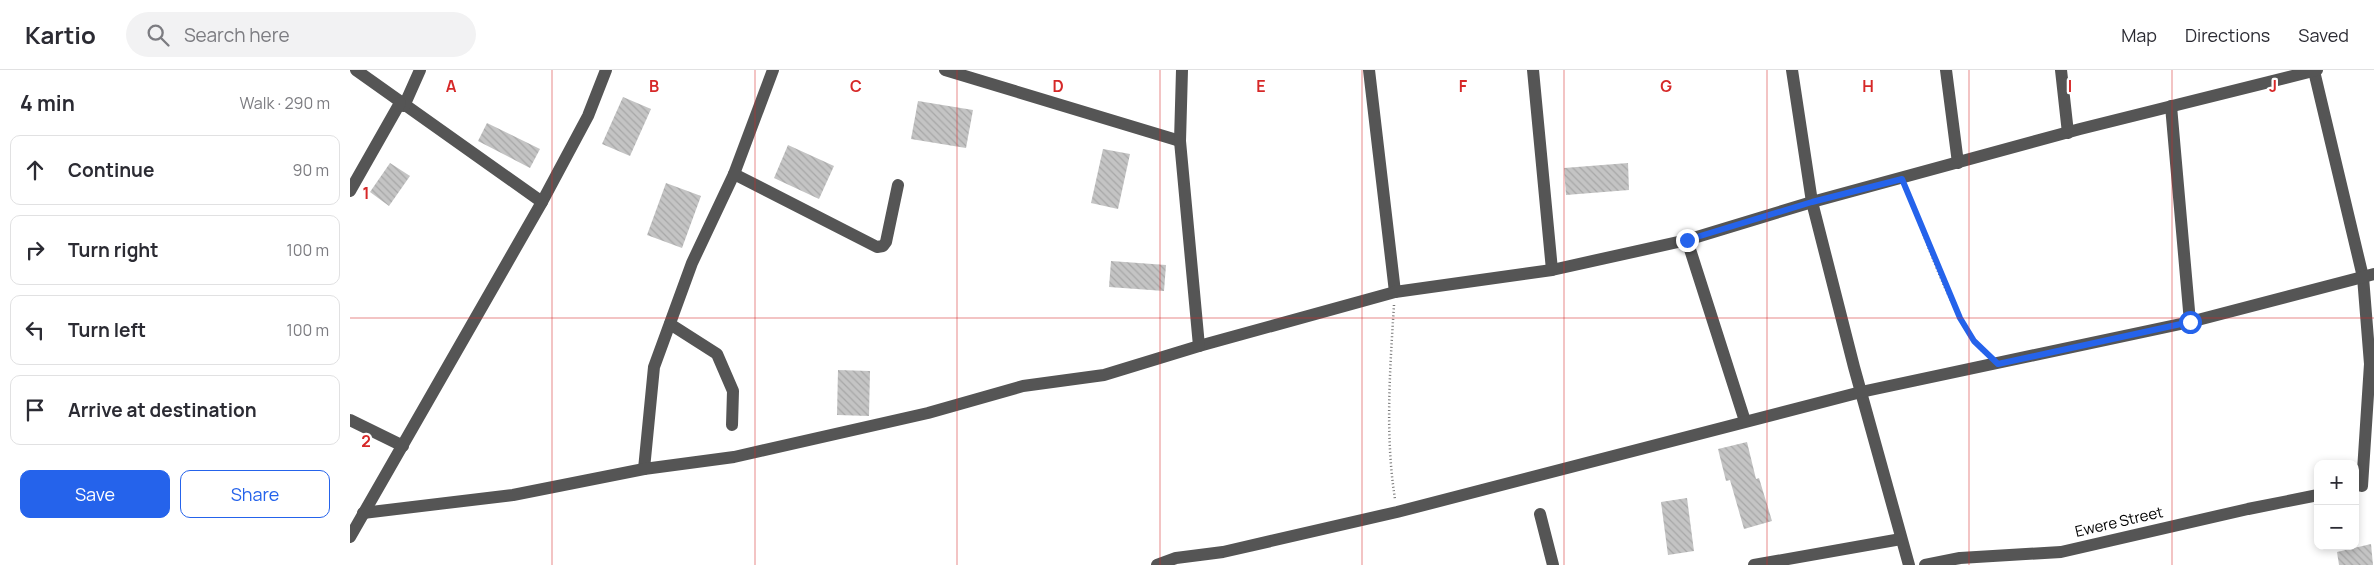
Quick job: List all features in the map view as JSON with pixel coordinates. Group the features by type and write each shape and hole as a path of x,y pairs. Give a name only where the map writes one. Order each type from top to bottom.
{"street":[{"path":"356,70 402,105 542,202"},
{"path":"350,192 402,105 420,70"},
{"path":"350,537 542,202 588,116 606,70"},
{"path":"644,469 654,367 692,263 734,174 773,70"},
{"path":"945,70 1180,141"},
{"path":"1182,70 1180,141 1199,346"},
{"path":"1369,70 1395,292"},
{"path":"1533,70 1552,270"},
{"path":"1792,70 1812,202 1861,392 1909,565"},
{"path":"1946,70 1958,163"},
{"path":"2061,70 2068,133"},
{"path":"363,513 513,495 644,469 734,457 928,413 1023,386 1104,375 1199,346 1395,292 1552,270 1687,240 1812,202 2295,72 2316,70 2369,276 2370,364 2364,486"},
{"path":"2171,106 2190,322"},
{"path":"734,174 877,247 883,246 886,242 898,185"},
{"path":"1687,240 1744,421"},
{"path":"1157,565 1176,558 1223,552 1397,512 1861,392 2190,322 2369,276"},
{"path":"670,324 717,354 733,391 732,424"},
{"path":"350,420 402,446"},
{"name":"Ewere Street","path":"1925,565 1960,558 2061,552 2314,496"},
{"path":"1540,514 1553,565"},
{"path":"1754,565 1901,539"}],"path":[{"path":"1902,179 1960,318 1974,341 1998,364"},
{"path":"1395,292 1391,356 1391,472 1397,512"}],"building":[{"path":"623,97 651,109 630,156 602,144"},
{"path":"918,101 973,110 966,148 911,139"},
{"path":"487,123 540,149 530,168 478,141"},
{"path":"788,145 834,166 819,199 774,178"},
{"path":"1103,149 1130,154 1118,209 1091,203"},
{"path":"390,163 410,176 389,206 370,192"},
{"path":"1628,163 1629,190 1566,195 1564,168"},
{"path":"666,183 701,196 682,248 647,235"},
{"path":"1111,261 1166,265 1164,291 1109,287"},
{"path":"838,370 870,371 869,416 837,415"},
{"path":"1747,442 1756,479 1759,478 1772,521 1744,529 1730,480 1726,481 1718,449"},
{"path":"1687,498 1694,551 1668,555 1661,502"},
{"path":"2371,544 2373,565 2339,565 2337,552 2359,550 2359,547"}],"route":[{"path":"1687,240 1812,202 1902,179 1960,318 1974,341 1998,364 2190,322"}]}
